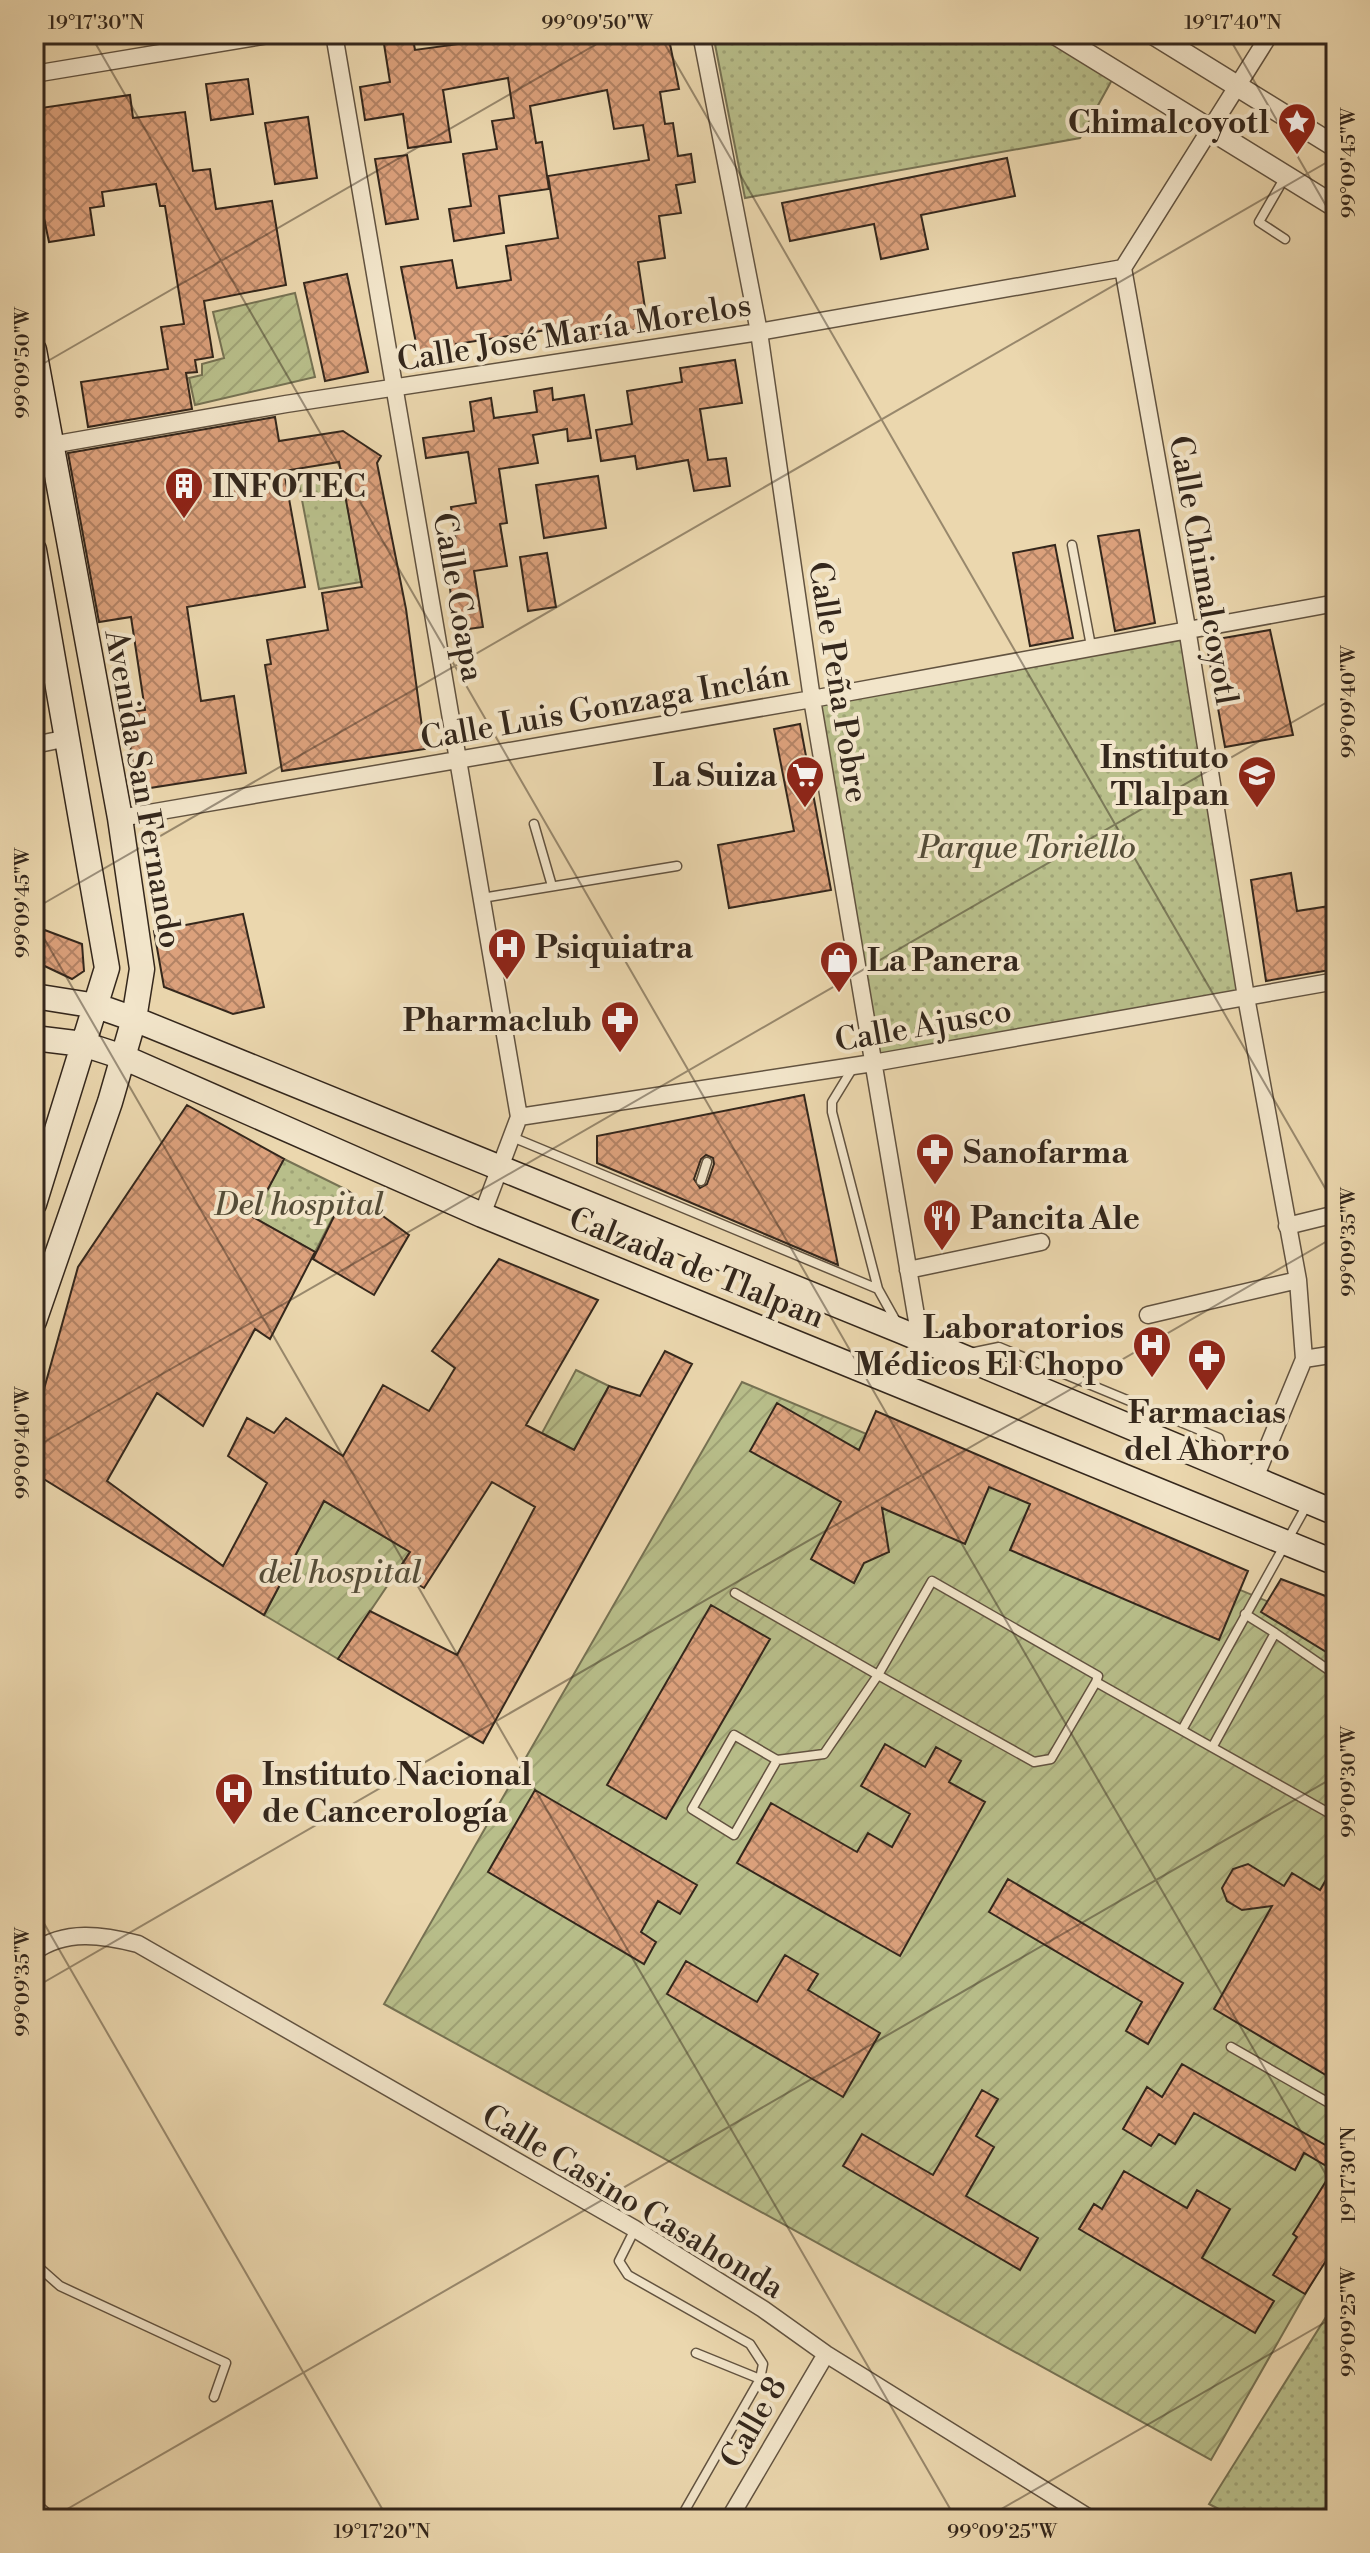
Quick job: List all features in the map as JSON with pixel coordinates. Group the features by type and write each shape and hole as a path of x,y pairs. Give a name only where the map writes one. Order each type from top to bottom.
{"main road":[{"name":"Avenida San Fernando","path":"34,350 42,446 120,818 142,969 134,1019 123,1057 34,1321"},
{"name":"Avenida San Fernando","path":"34,550 107,968 34,1204"},
{"name":"Calzada de Tlalpan","path":"34,996 97,1006 134,1019 911,1335 1336,1513"},
{"name":"Calzada de Tlalpan","path":"34,1038 83,1044 123,1057 482,1215 1336,1563"}],"street":[{"path":"34,74 275,34"},
{"name":"Calle Coapa","path":"334,34 519,1117 482,1215"},
{"name":"Calle Peña Pobre","path":"701,34 759,332 812,699 908,1270 911,1335"},
{"path":"1055,34 1336,207"},
{"path":"1153,34 1336,147"},
{"path":"1123,268 1270,34"},
{"name":"Calle José María Morelos","path":"42,446 759,332 1123,268"},
{"name":"Calle Chimalcoyotl","path":"1123,268 1187,628 1246,997 1298,1280 1304,1359 1255,1478"},
{"name":"Calle Luis Gonzaga Inclán","path":"120,818 812,699 1336,603"},
{"path":"34,745 68,738"},
{"name":"Calle Ajusco","path":"519,1117 855,1066 1336,981"},
{"path":"1287,1226 1336,1214"},
{"path":"908,1270 1041,1242"},
{"path":"1148,1315 1298,1280"},
{"path":"1304,1359 1336,1354"},
{"name":"Calle Casino Casahonda","path":"34,1952 43,1945 74,1936 105,1935 138,1944 635,2229 763,2309 826,2354 1091,2519"},
{"name":"Calle 8","path":"729,2519 826,2354"}],"lane":[{"path":"1285,239 1259,222 1286,177"},
{"path":"1072,545 1091,646"},
{"path":"534,824 552,886"},
{"path":"482,898 677,866"},
{"path":"855,1066 832,1102 832,1112 878,1289 911,1335"},
{"path":"512,1137 878,1289"},
{"path":"701,1181 707,1162"},
{"path":"1182,1730 1309,1502 1336,1497"},
{"path":"735,1593 878,1675 1034,1762 1051,1759 1098,1676 932,1581 878,1675 824,1754 777,1760 734,1735 692,1809 734,1835 777,1760"},
{"path":"1245,1614 1336,1675"},
{"path":"1213,1746 1275,1633"},
{"path":"1096,1682 1336,1817"},
{"path":"1231,2047 1336,2107"},
{"path":"635,2229 619,2261 628,2275 750,2344 763,2364 760,2379 680,2519"},
{"path":"34,2263 60,2286 226,2363 214,2397"},
{"path":"696,2353 760,2379"},
{"path":"34,2502 54,2519"}],"green space":[{"path":"713,34 1042,34 1113,78 1080,138 745,198"},
{"path":"295,293 315,377 195,405 189,378 202,375 202,364 224,358 213,312"},
{"path":"341,470 361,582 319,589 298,479"},
{"name":"Parque Toriello","path":"1187,628 1246,997 873,1063 812,699"},
{"name":"Del hospital","path":"284,1159 347,1190 315,1252 253,1217"},
{"path":"576,1370 609,1386 574,1450 542,1433"},
{"path":"742,1382 1336,1630 1336,2240 1211,2460 384,2004"},
{"name":"del hospital","path":"324,1501 410,1552 338,1659 264,1615"},
{"path":"1336,2301 1336,2519 1238,2519 1209,2504"}],"building":[{"path":"458,34 668,34 679,89 660,92 665,124 673,123 678,156 691,154 695,182 676,185 681,213 659,216 665,258 638,262 648,328 556,342 554,329 456,344 458,357 420,363 401,267 452,260 457,288 511,280 506,246 558,238 548,176 649,160 643,125 614,129 607,90 530,106 536,143 542,142 549,189 499,196 504,233 454,241 449,209 471,206 463,154 497,149 492,121 514,118 508,78 443,90 451,142 408,148 403,114 365,120 360,87 390,82 384,44 413,39 415,50 459,44"},
{"path":"248,79 253,114 211,120 206,84"},
{"path":"130,95 133,118 185,112 193,171 210,169 216,209 272,201 286,285 204,301 213,357 195,360 197,372 186,373 192,409 88,427 81,382 168,369 161,327 184,324 165,206 160,206 156,184 102,192 104,206 90,208 94,235 49,242 34,171 34,109"},
{"path":"308,117 317,178 275,184 265,123"},
{"path":"407,155 418,219 386,224 375,159"},
{"path":"1007,158 1015,196 921,215 928,249 881,259 874,224 790,241 782,203"},
{"path":"347,274 368,372 325,381 304,283"},
{"path":"735,360 742,403 700,409 708,460 726,458 730,486 694,491 688,460 637,469 635,456 601,461 596,430 632,424 627,391 682,382 680,368"},
{"path":"552,388 553,400 584,395 591,438 568,441 567,429 533,435 538,463 499,469 507,523 500,524 507,566 474,571 483,627 454,631 446,544 456,542 451,507 476,503 468,452 426,458 423,438 474,431 470,402 491,398 494,418 537,412 534,391"},
{"path":"275,417 279,441 343,431 381,456 377,463 406,609 425,749 282,771 265,665 271,664 267,640 328,630 322,593 362,587 339,462 284,471 305,587 187,607 201,701 234,696 246,773 137,790 125,713 145,710 131,617 99,622 68,453"},
{"path":"598,476 606,528 544,538 536,485"},
{"path":"1139,530 1155,623 1115,631 1098,536"},
{"path":"1055,545 1073,638 1030,646 1013,553"},
{"path":"547,553 556,607 528,611 520,557"},
{"path":"1270,630 1293,735 1225,747 1206,641"},
{"path":"800,724 831,890 729,908 718,845 794,831 774,729"},
{"path":"1291,873 1297,911 1336,905 1336,969 1266,981 1251,880"},
{"path":"243,914 264,1007 233,1014 164,987 154,931"},
{"path":"34,926 82,944 84,971 72,979 34,961"},
{"path":"804,1095 838,1265 597,1163 597,1136","holes":["706,1155 713,1158 707,1184 700,1188 694,1179 701,1159"]},
{"path":"187,1105 284,1159 253,1217 315,1252 270,1339 255,1329 203,1426 157,1393 107,1481 223,1566 267,1483 228,1456 247,1418 274,1433 286,1418 343,1456 383,1385 429,1411 455,1368 432,1351 499,1259 598,1300 526,1425 574,1450 609,1386 640,1396 665,1351 692,1364 483,1743 338,1659 370,1611 457,1655 535,1507 492,1482 424,1588 397,1572 410,1552 324,1501 264,1615 34,1473 34,1425 78,1267"},
{"path":"347,1190 409,1235 374,1295 313,1259"},
{"path":"777,1403 859,1450 876,1411 1248,1571 1219,1640 1010,1550 1030,1504 989,1487 965,1544 882,1508 889,1552 864,1563 854,1583 811,1559 841,1502 750,1451"},
{"path":"1281,1579 1336,1600 1336,1658 1261,1612"},
{"path":"711,1605 770,1639 666,1819 607,1785"},
{"path":"885,1744 925,1767 936,1747 961,1761 949,1782 985,1802 900,1956 737,1863 771,1803 857,1852 868,1833 892,1847 910,1814 861,1786"},
{"path":"535,1790 697,1885 680,1914 658,1901 641,1932 656,1942 644,1964 488,1872"},
{"path":"1336,1863 1336,2081 1214,2009 1272,1906 1242,1910 1227,1901 1222,1888 1233,1869 1248,1864 1284,1886 1292,1873 1320,1890"},
{"path":"1008,1879 1183,1983 1148,2044 1126,2031 1142,2002 989,1912"},
{"path":"785,1955 818,1974 808,1990 880,2033 843,2097 667,1994 686,1961 757,2002"},
{"path":"1182,2064 1336,2151 1336,2245 1305,2294 1273,2275 1297,2237 1293,2234 1333,2170 1304,2153 1295,2170 1194,2113 1175,2144 1159,2134 1151,2146 1123,2129 1147,2087 1162,2097"},
{"path":"982,2090 998,2099 976,2136 994,2147 966,2196 1038,2238 1020,2270 843,2166 862,2134 933,2175"},
{"path":"1124,2171 1187,2208 1197,2190 1230,2209 1202,2258 1274,2301 1255,2333 1079,2229 1094,2204 1102,2209"}],"place":[{"name":"Chimalcoyotl","path":"1297,156"},
{"name":"INFOTEC","path":"184,520"},
{"name":"La Suiza","path":"805,809"},
{"name":"Instituto Tlalpan","path":"1257,809"},
{"name":"Psiquiatra","path":"507,981"},
{"name":"La Panera","path":"839,994"},
{"name":"Pharmaclub","path":"620,1054"},
{"name":"Sanofarma","path":"935,1186"},
{"name":"Pancita Ale","path":"942,1252"},
{"name":"Laboratorios Médicos El Chopo","path":"1152,1379"},
{"name":"Farmacias del Ahorro","path":"1207,1392"},
{"name":"Instituto Nacional de Cancerología","path":"234,1826"}]}
